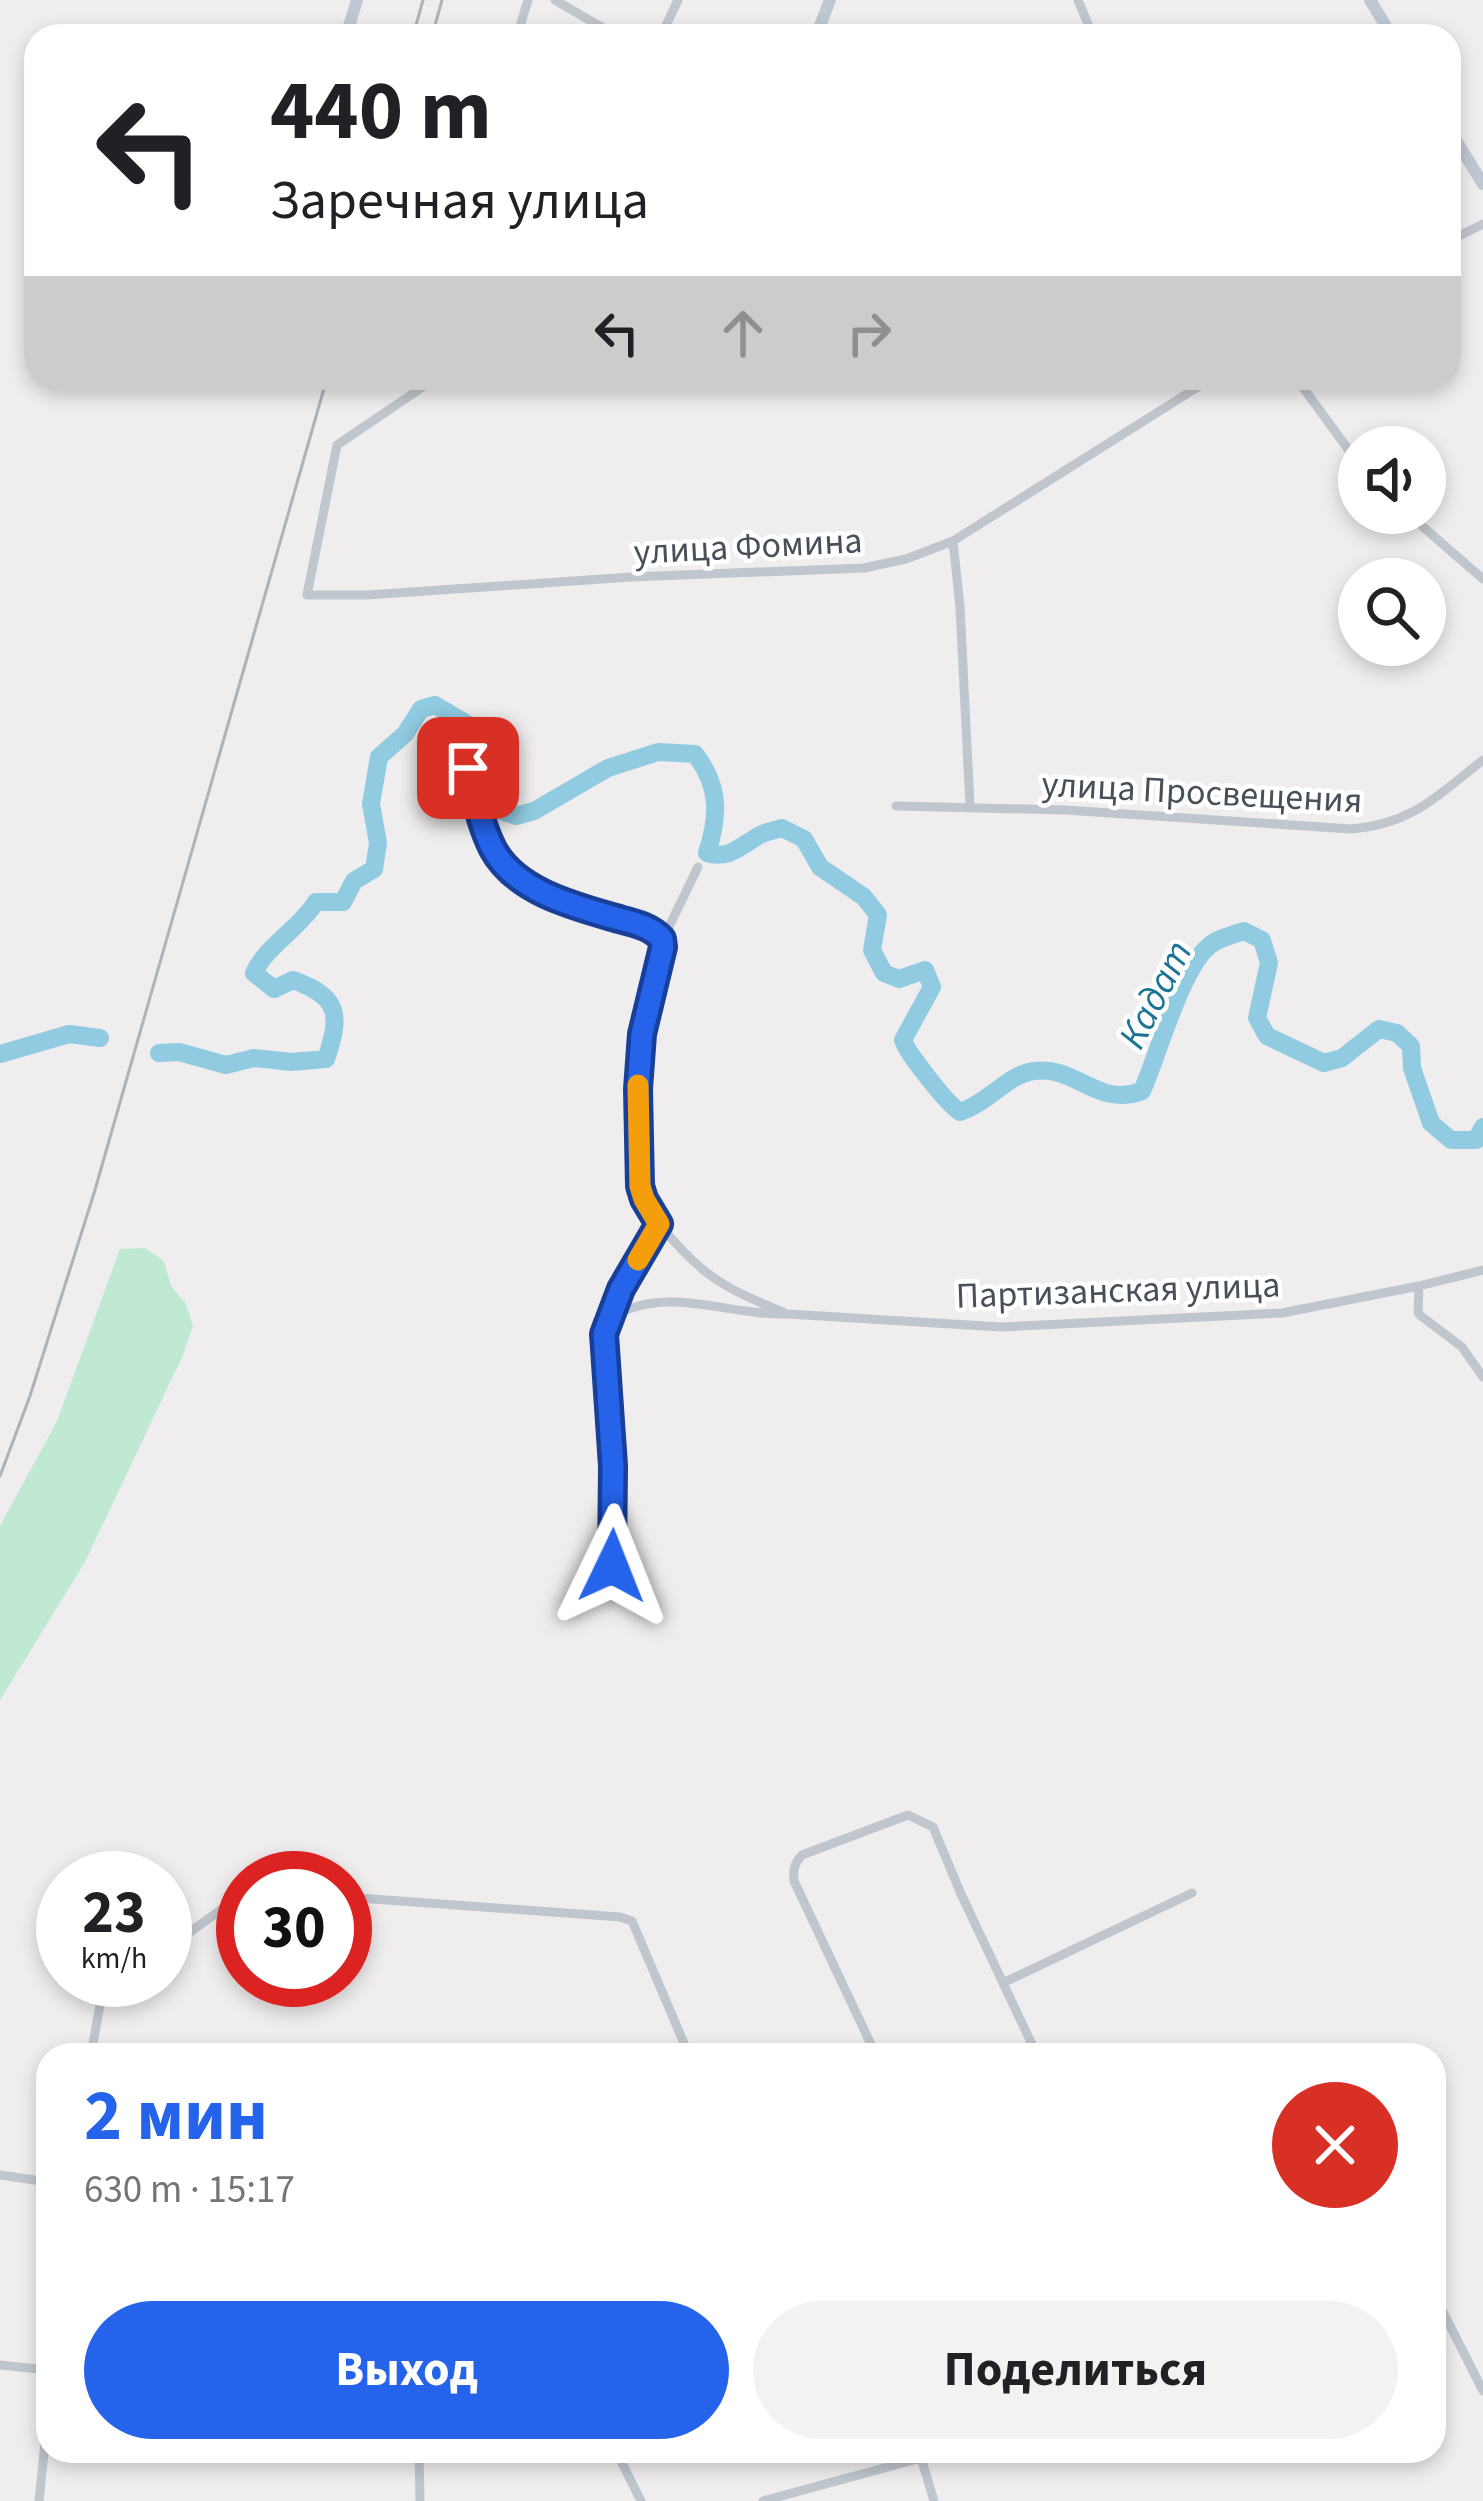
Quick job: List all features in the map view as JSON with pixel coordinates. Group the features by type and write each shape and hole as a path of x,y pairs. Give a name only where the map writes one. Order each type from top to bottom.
{"street":[{"path":"555,0 596,24"},
{"path":"1461,148 1483,184"},
{"name":"улица Фомина","path":"418,390 337,445 308,595 864,568 906,559 953,541 1193,390"},
{"path":"1305,390 1338,435"},
{"path":"1431,534 1483,579"},
{"path":"953,541 970,806"},
{"name":"улица Просвещения","path":"896,806 1065,809 1351,830 1400,820 1483,760"},
{"path":"468,768 485,831 494,850 517,876 575,907 650,928 662,939"},
{"path":"698,867 662,939 642,1034 640,1186 659,1224 704,1273 734,1292 788,1313"},
{"path":"612,1566 606,1324 659,1224"},
{"name":"Партизанская улица","path":"611,1317 630,1306 670,1300 742,1312 1001,1327 1282,1312 1483,1270"},
{"path":"1419,1286 1421,1316 1462,1347 1483,1377"},
{"path":"870,2043 794,1881 795,1863 802,1855 908,1815 933,1827 1031,2043"},
{"path":"1003,1983 1192,1893"},
{"path":"372,1899 620,1917 632,1922 684,2043"},
{"path":"93,2043 97,2007"},
{"path":"0,2175 36,2180"},
{"path":"1446,2318 1483,2392"},
{"path":"0,2365 36,2369"},
{"path":"39,2501 43,2463"},
{"path":"419,2463 419,2501"},
{"path":"622,2463 641,2501"},
{"path":"763,2501 903,2463"},
{"path":"923,2463 934,2501"}],"green space":[{"path":"145,1248 164,1261 171,1286 186,1304 193,1326 85,1562 0,1700 0,1526 57,1421 120,1249"}],"waterway":[{"name":"Кадат","path":"159,1053 179,1052 226,1065 254,1058 326,1059 335,1019 328,1001 293,980 274,989 254,973 316,902 343,902 354,881 374,869 378,843 371,804 379,757 405,734 421,709 435,705 467,724 499,810 516,816 534,811 608,768 658,752 695,754 709,778 715,802 707,853 730,853 782,828 804,839 820,867 864,897 878,915 872,950 884,973 899,979 925,970 932,987 903,1040 928,1078 960,1112 1034,1071 1062,1074 1112,1094 1142,1091 1180,992 1199,957 1217,941 1244,931 1262,940 1269,963 1257,1018 1267,1036 1324,1063 1342,1058 1379,1029 1397,1033 1411,1046 1412,1068 1431,1123 1451,1140 1476,1140 1483,1127"},
{"name":"Кадат","path":"0,1054 69,1034 100,1038"}],"railway":[{"path":"416,24 423,0"},
{"path":"435,24 442,0"},
{"path":"0,1476 95,1190 324,390"}],"slow traffic":[{"path":"638,1085 640,1186 659,1224 638,1260"}],"route":[{"path":"468,768 485,831 503,863 517,876 575,907 650,928 662,939 642,1034 637,1151 640,1186 659,1224 613,1306 603,1346 614,1488 612,1566"}]}
